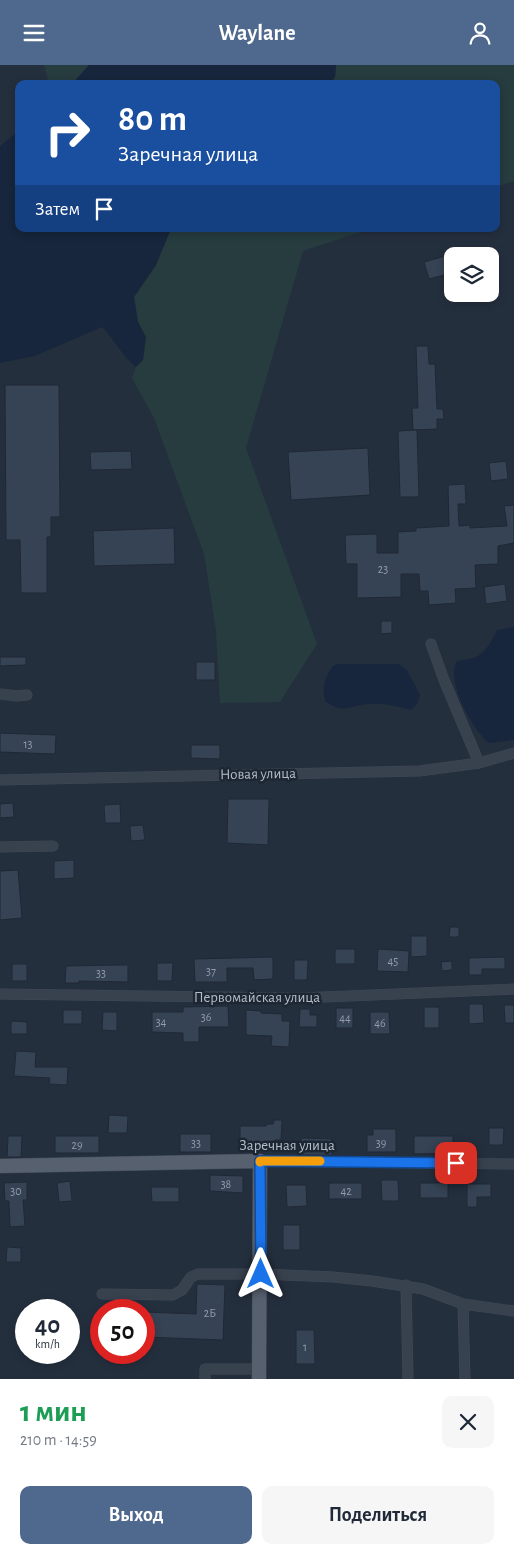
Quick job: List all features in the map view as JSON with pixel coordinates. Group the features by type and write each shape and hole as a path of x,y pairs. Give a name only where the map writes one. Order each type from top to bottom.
{"main road":[{"name":"Заречная улица","path":"0,1166 260,1161"},
{"path":"259,1374 261,1274 260,1161"}],"street":[{"path":"431,644 478,763"},
{"path":"0,694 27,695"},
{"name":"Новая улица","path":"0,780 419,771 478,763 514,753"},
{"path":"0,847 53,846"},
{"name":"Первомайская улица","path":"0,994 300,998 514,989"},
{"name":"Заречная улица","path":"260,1161 514,1164"},
{"path":"102,1294 173,1295 182,1290 192,1277 198,1274 261,1274 333,1277 406,1285 439,1294 462,1304 514,1311"},
{"path":"406,1285 408,1379"},
{"path":"462,1304 465,1379"},
{"path":"205,1379 205,1369 259,1374"}],"green space":[{"path":"44,65 90,65 76,80 48,80"},
{"path":"336,65 514,65 514,181 500,186 500,80 332,80 335,77"},
{"path":"169,232 361,232 303,251 246,448 317,644 280,702 220,703 216,631 204,554 154,418 132,378 144,353 145,337 138,322 134,297 156,265"}],"water":[{"path":"89,65 336,65 335,77 332,80 76,80"},
{"path":"15,134 15,232 170,232 156,265 134,297 138,322 146,337 143,360 136,367 126,358 102,327 35,356 0,363 0,146"},
{"path":"514,627 514,740 489,743 475,727 462,704 457,692 454,670 457,661 473,658 481,654 488,647 497,630"},
{"path":"338,664 399,664 407,670 420,695 417,704 411,710 381,704 364,704 343,709 332,705 325,701 324,686 333,666"}],"building":[{"path":"444,256 444,275 429,279 424,262"},
{"path":"416,346 428,346 429,364 435,364 437,409 443,409 444,419 437,419 437,429 413,430 412,408 418,408"},
{"path":"5,385 59,385 60,517 51,517 51,537 47,537 47,593 21,593 20,540 6,540"},
{"path":"417,430 419,497 400,497 398,431"},
{"path":"368,448 370,495 291,500 288,452"},
{"path":"131,451 132,469 91,470 90,452"},
{"path":"506,461 508,479 491,481 489,463"},
{"path":"465,484 466,504 458,504 459,526 470,525 470,528 507,526 504,506 514,505 514,543 498,546 498,564 475,565 476,588 455,589 456,603 429,605 428,591 420,591 419,574 401,574 401,597 357,598 357,564 346,564 345,535 377,534 377,553 398,553 398,532 416,531 416,528 449,526 448,485"},
{"path":"174,528 175,564 94,566 93,531"},
{"path":"505,584 507,601 486,604 484,587"},
{"path":"381,621 392,621 392,633 381,634"},
{"path":"0,657 26,657 26,665 0,666"},
{"path":"196,662 215,662 215,680 196,680"},
{"path":"0,733 56,735 55,754 0,752"},
{"path":"191,745 220,745 220,759 191,758"},
{"path":"228,799 269,799 268,845 227,843"},
{"path":"13,803 14,817 0,818 0,804"},
{"path":"120,804 121,823 105,823 104,805"},
{"path":"143,825 145,840 131,841 130,826"},
{"path":"74,860 74,878 54,879 54,861"},
{"path":"18,870 22,918 0,920 0,871"},
{"path":"450,927 459,927 459,937 449,937"},
{"path":"411,936 427,936 427,956 411,957"},
{"path":"335,949 355,949 355,964 335,964"},
{"path":"378,949 409,951 408,972 377,971"},
{"path":"273,957 273,979 254,980 253,968 227,968 227,982 195,982 194,959"},
{"path":"505,957 505,969 482,969 482,975 469,975 469,958"},
{"path":"294,960 308,960 307,980 294,980"},
{"path":"452,961 452,970 442,971 441,962"},
{"path":"157,963 173,963 172,981 157,981"},
{"path":"12,964 27,964 27,981 12,981"},
{"path":"128,965 128,982 79,981 79,983 65,983 66,966"},
{"path":"469,1004 483,1004 484,1023 469,1024"},
{"path":"504,1005 514,1005 514,1023 505,1023"},
{"path":"228,1006 229,1027 199,1027 199,1042 183,1042 183,1033 152,1032 152,1012 183,1012 183,1007"},
{"path":"424,1007 439,1007 439,1028 424,1028"},
{"path":"336,1008 353,1008 353,1028 336,1028"},
{"path":"300,1009 310,1009 310,1015 317,1015 317,1027 299,1027"},
{"path":"63,1010 82,1010 82,1024 63,1024"},
{"path":"246,1010 282,1014 282,1021 290,1021 289,1047 271,1046 272,1036 246,1035"},
{"path":"103,1012 117,1012 117,1031 102,1030"},
{"path":"370,1012 389,1012 390,1034 370,1034"},
{"path":"11,1021 27,1022 27,1034 11,1034"},
{"path":"16,1051 36,1052 35,1067 68,1067 67,1085 49,1084 50,1078 14,1076"},
{"path":"109,1115 128,1116 127,1133 108,1133"},
{"path":"274,1120 282,1120 281,1140 275,1140 275,1143 240,1143 240,1126 266,1126 267,1124 273,1124"},
{"path":"489,1128 504,1128 503,1145 489,1145"},
{"path":"373,1129 396,1129 396,1152 367,1152 367,1135 373,1135"},
{"path":"180,1134 211,1134 211,1152 180,1152"},
{"path":"8,1136 22,1136 21,1157 7,1157"},
{"path":"55,1136 99,1136 99,1153 55,1153"},
{"path":"414,1136 453,1136 453,1153 414,1154"},
{"path":"301,1138 332,1139 332,1155 301,1155"},
{"path":"210,1175 243,1176 243,1193 210,1191"},
{"path":"381,1180 398,1180 399,1201 382,1201"},
{"path":"70,1181 72,1201 59,1202 57,1183"},
{"path":"27,1182 27,1200 23,1200 25,1226 10,1227 9,1201 5,1201 4,1183"},
{"path":"329,1183 362,1183 362,1199 329,1199"},
{"path":"420,1183 448,1183 448,1198 420,1198"},
{"path":"467,1184 491,1184 491,1197 477,1197 477,1207 467,1207"},
{"path":"286,1185 306,1185 307,1206 287,1207"},
{"path":"151,1187 179,1187 179,1202 152,1202"},
{"path":"283,1225 300,1225 300,1250 283,1250"},
{"path":"7,1247 21,1248 21,1262 6,1262"},
{"path":"197,1284 225,1285 223,1340 155,1337 155,1312 196,1314"},
{"path":"296,1330 314,1330 315,1364 296,1364"}],"slow traffic":[{"path":"260,1162 320,1161"}],"route":[{"path":"261,1274 260,1161 456,1163"}]}
